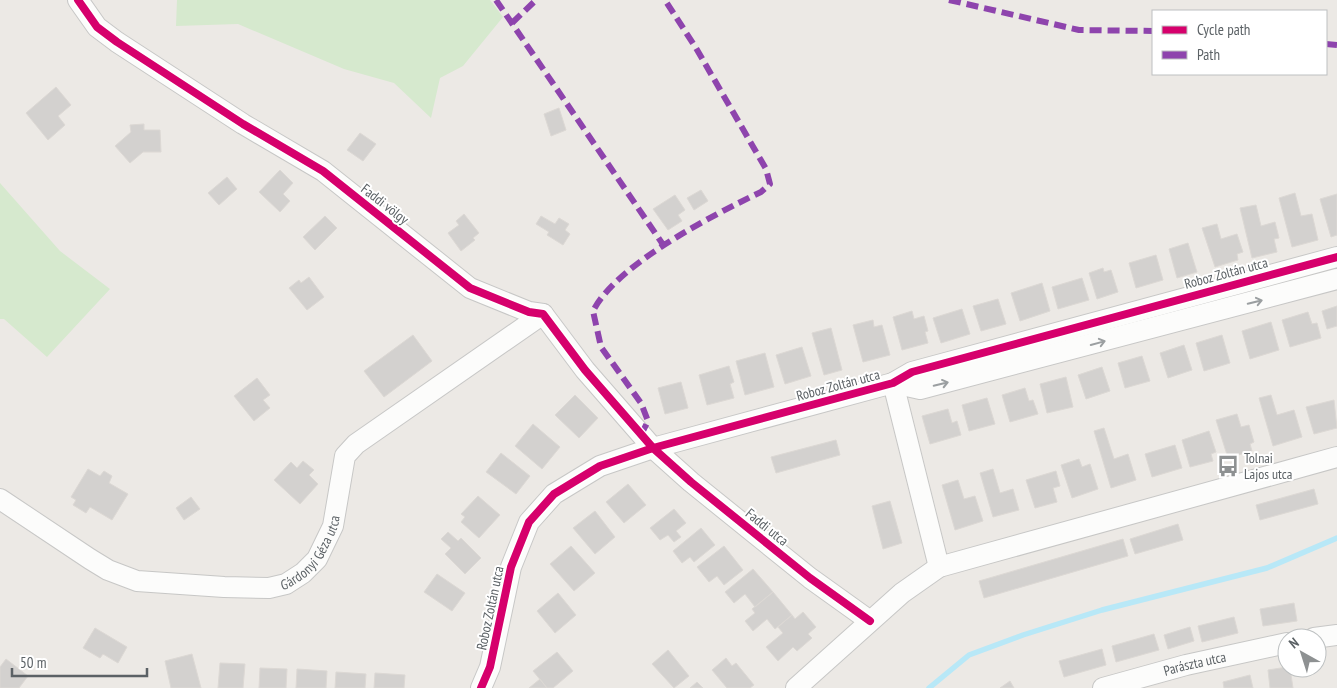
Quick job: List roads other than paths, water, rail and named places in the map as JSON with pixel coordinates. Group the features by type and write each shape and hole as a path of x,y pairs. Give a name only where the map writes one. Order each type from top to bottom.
{"street":[{"name":"Faddi völgy","path":"78,0 97,27 117,42 244,124 323,171 470,288 530,312 544,314"},
{"name":"Roboz Zoltán utca","path":"481,688 490,667 511,567 529,522 554,494 600,466 653,448 893,383 912,372 1337,257"},
{"name":"Roboz Zoltán utca","path":"893,383 920,389 1337,279"},
{"path":"544,314 586,370 653,448"},
{"name":"Gárdonyi Géza utca","path":"0,499 96,562 137,581 224,588 269,588 286,584 303,573 317,559 325,544 333,526 339,501 346,456 356,444 544,314"},
{"path":"893,383 939,567"},
{"name":"Faddi utca","path":"653,448 691,482 810,578 870,621"},
{"path":"796,688 902,593 939,567 1337,457"},
{"name":"Parászta utca","path":"1102,688 1186,665 1277,645"}],"waterway":[{"path":"929,688 969,655 1023,635 1102,610 1267,568 1337,538"}],"place":[{"name":"Tolnai Lajos utca","path":"1228,466"}]}
